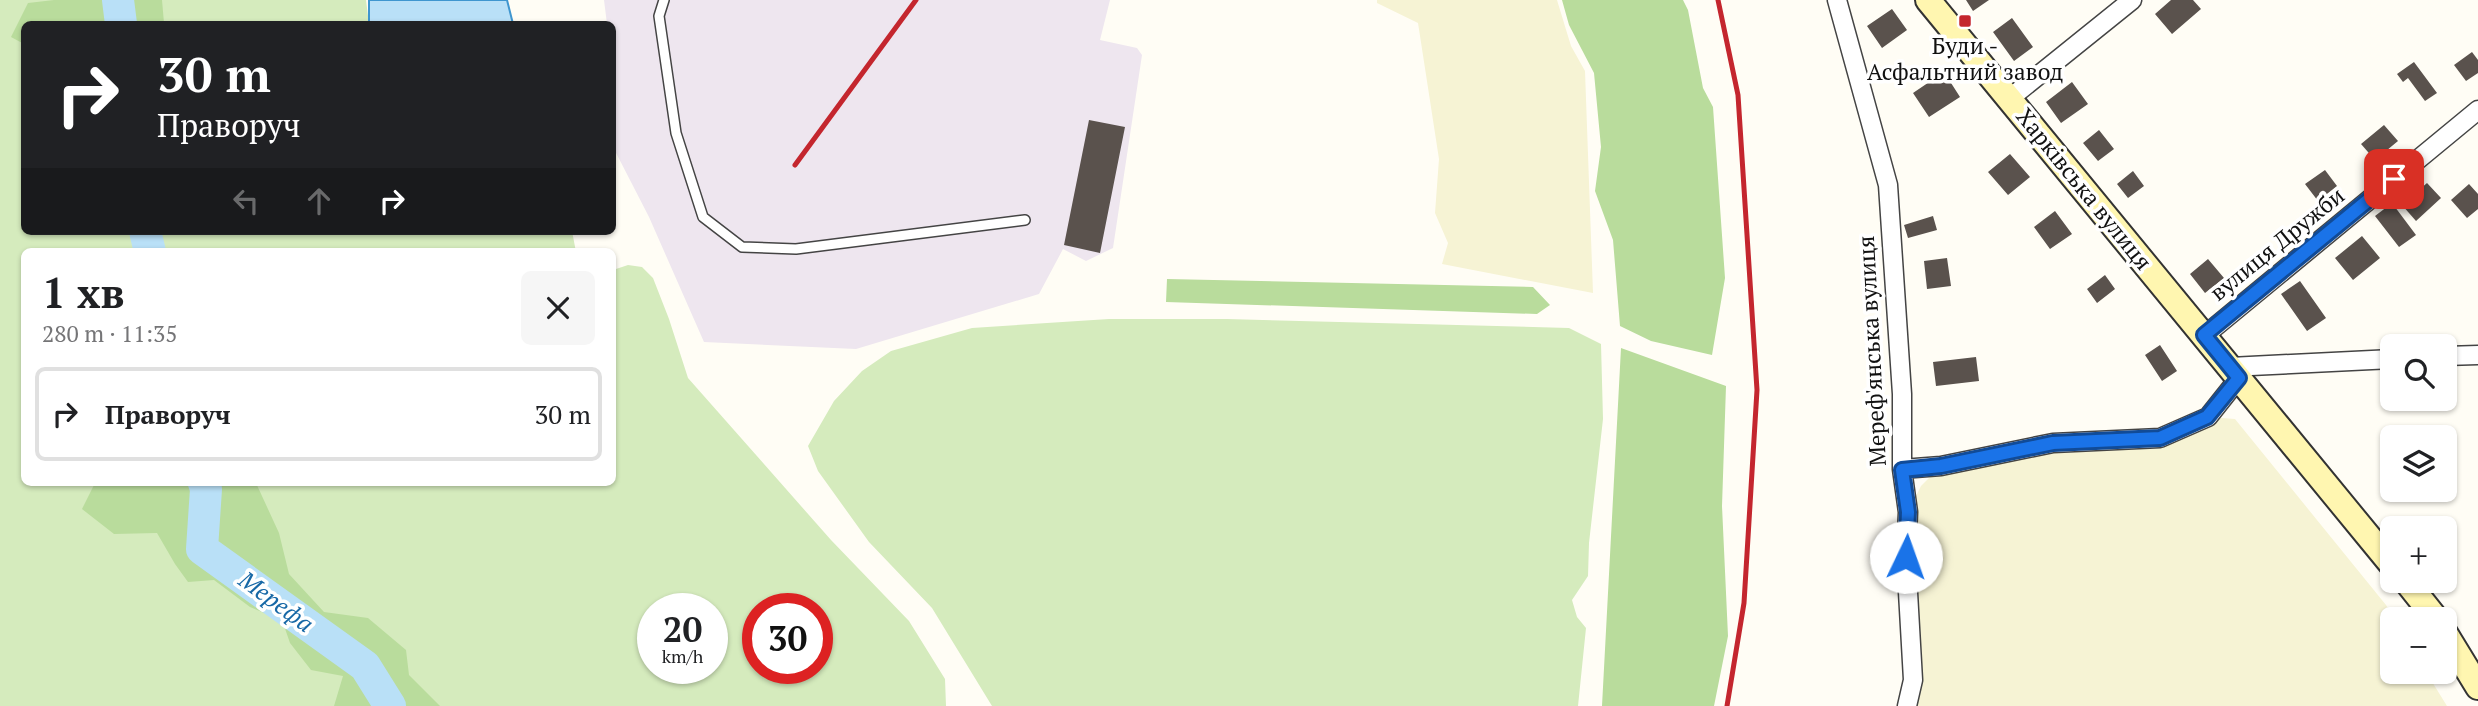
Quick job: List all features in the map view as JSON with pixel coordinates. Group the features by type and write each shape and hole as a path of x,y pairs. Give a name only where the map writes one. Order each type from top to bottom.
{"street":[{"name":"Мереф'янська вулиця","path":"1837,0 1888,185 1902,394 1902,470 1908,512 1906,557 1913,680 1907,706"},
{"name":"Харківська вулиця","path":"1928,0 2380,550"},
{"path":"2010,99 2132,0"},
{"name":"вулиця Дружби","path":"2204,335 2478,110"},
{"path":"2457,356 2478,355"},
{"path":"1902,470 1941,466 2053,443 2160,438 2207,417 2234,372 2380,360"},
{"path":"2416,593 2427,607"},
{"path":"2457,653 2478,687"}],"lane":[{"path":"664,0 659,16 676,133 703,217 742,247 796,249 1025,220"}],"shaded area":[{"path":"604,0 1110,0 1100,40 1137,48 1142,55 1113,248 1086,261 1063,249 1039,294 856,349 704,342 649,217 616,153 616,21 607,21"},
{"path":"1377,0 1557,0 1571,46 1585,71 1593,293 1442,264 1448,243 1435,213 1439,159 1418,23 1377,3"},
{"path":"2208,417 2235,419 2387,607 2380,607 2380,684 2433,684 2447,706 1907,706 1908,512 1921,486 1941,466 2160,438"}],"green space":[{"path":"0,0 366,0 369,21 21,21 21,235 573,235 575,248 21,248 21,486 616,486 616,269 628,265 642,267 653,278 688,378 831,540 909,621 945,679 946,706 0,706"},
{"path":"54,0 162,0 164,21 21,21 21,42 11,37 28,3"},
{"path":"1562,0 1683,0 1688,10 1703,88 1713,107 1725,278 1712,355 1651,341 1620,326 1613,240 1595,191 1601,147 1594,73 1569,25"},
{"path":"1167,279 1533,287 1550,305 1537,314 1166,302"},
{"path":"1109,319 1227,319 1569,328 1601,344 1603,419 1589,543 1588,576 1572,600 1577,617 1586,628 1578,706 992,706 932,608 869,542 818,471 808,446 834,401 862,371 891,351 972,328"},
{"path":"1621,348 1726,386 1722,506 1728,636 1714,706 1602,706"},
{"path":"94,486 257,486 279,533 289,574 324,612 368,618 406,650 409,675 440,706 334,706 343,676 311,670 290,643 282,620 250,607 214,580 188,582 157,533 114,534 82,509"}],"water":[{"path":"369,0 507,0 512,21 369,21"}],"building":[{"path":"1966,0 1989,0 1973,11"},
{"path":"2171,0 2193,0 2201,9 2172,34 2155,14"},
{"path":"1892,9 1907,30 1882,48 1867,26"},
{"path":"2012,18 2033,47 2014,61 1993,32"},
{"path":"2472,52 2478,60 2478,73 2466,81 2454,65"},
{"path":"2414,62 2437,93 2425,101 2408,78 2403,82 2397,74"},
{"path":"1944,72 1960,97 1929,117 1913,93"},
{"path":"2072,82 2088,104 2061,123 2046,102"},
{"path":"1089,120 1125,127 1100,253 1064,245"},
{"path":"2384,125 2398,141 2375,160 2361,144"},
{"path":"2099,130 2114,149 2098,161 2083,143"},
{"path":"2010,154 2030,177 2008,195 1988,172"},
{"path":"2325,170 2337,186 2318,201 2305,184"},
{"path":"2133,171 2144,186 2128,198 2117,184"},
{"path":"2427,183 2441,198 2416,221 2402,205"},
{"path":"2469,184 2478,194 2478,209 2467,218 2451,200"},
{"path":"2392,203 2416,235 2399,247 2375,216"},
{"path":"2055,211 2072,234 2050,249 2034,227"},
{"path":"1933,216 1937,230 1908,238 1904,225"},
{"path":"2362,236 2380,258 2353,280 2335,258"},
{"path":"1947,258 1951,286 1927,289 1924,261"},
{"path":"2208,259 2224,278 2205,293 2190,274"},
{"path":"2105,275 2115,289 2097,303 2087,289"},
{"path":"2300,281 2326,318 2307,331 2281,294"},
{"path":"2160,345 2177,371 2162,381 2145,355"},
{"path":"1976,357 1979,381 1936,386 1933,362"}],"waterway":[{"name":"Мерефа","path":"118,0 121,21"},
{"name":"Мерефа","path":"146,235 149,248"},
{"name":"Мерефа","path":"205,486 202,549 365,666 390,706"}],"railway":[{"path":"795,165 916,0"},
{"path":"1718,0 1738,95 1757,390 1744,603 1727,706"}],"place":[{"name":"Буди - Асфальтний завод","path":"1965,21"}],"route":[{"path":"1906,557 1908,512 1902,470 1941,466 2053,443 2160,438 2207,417 2239,378 2204,335 2394,179"}]}
